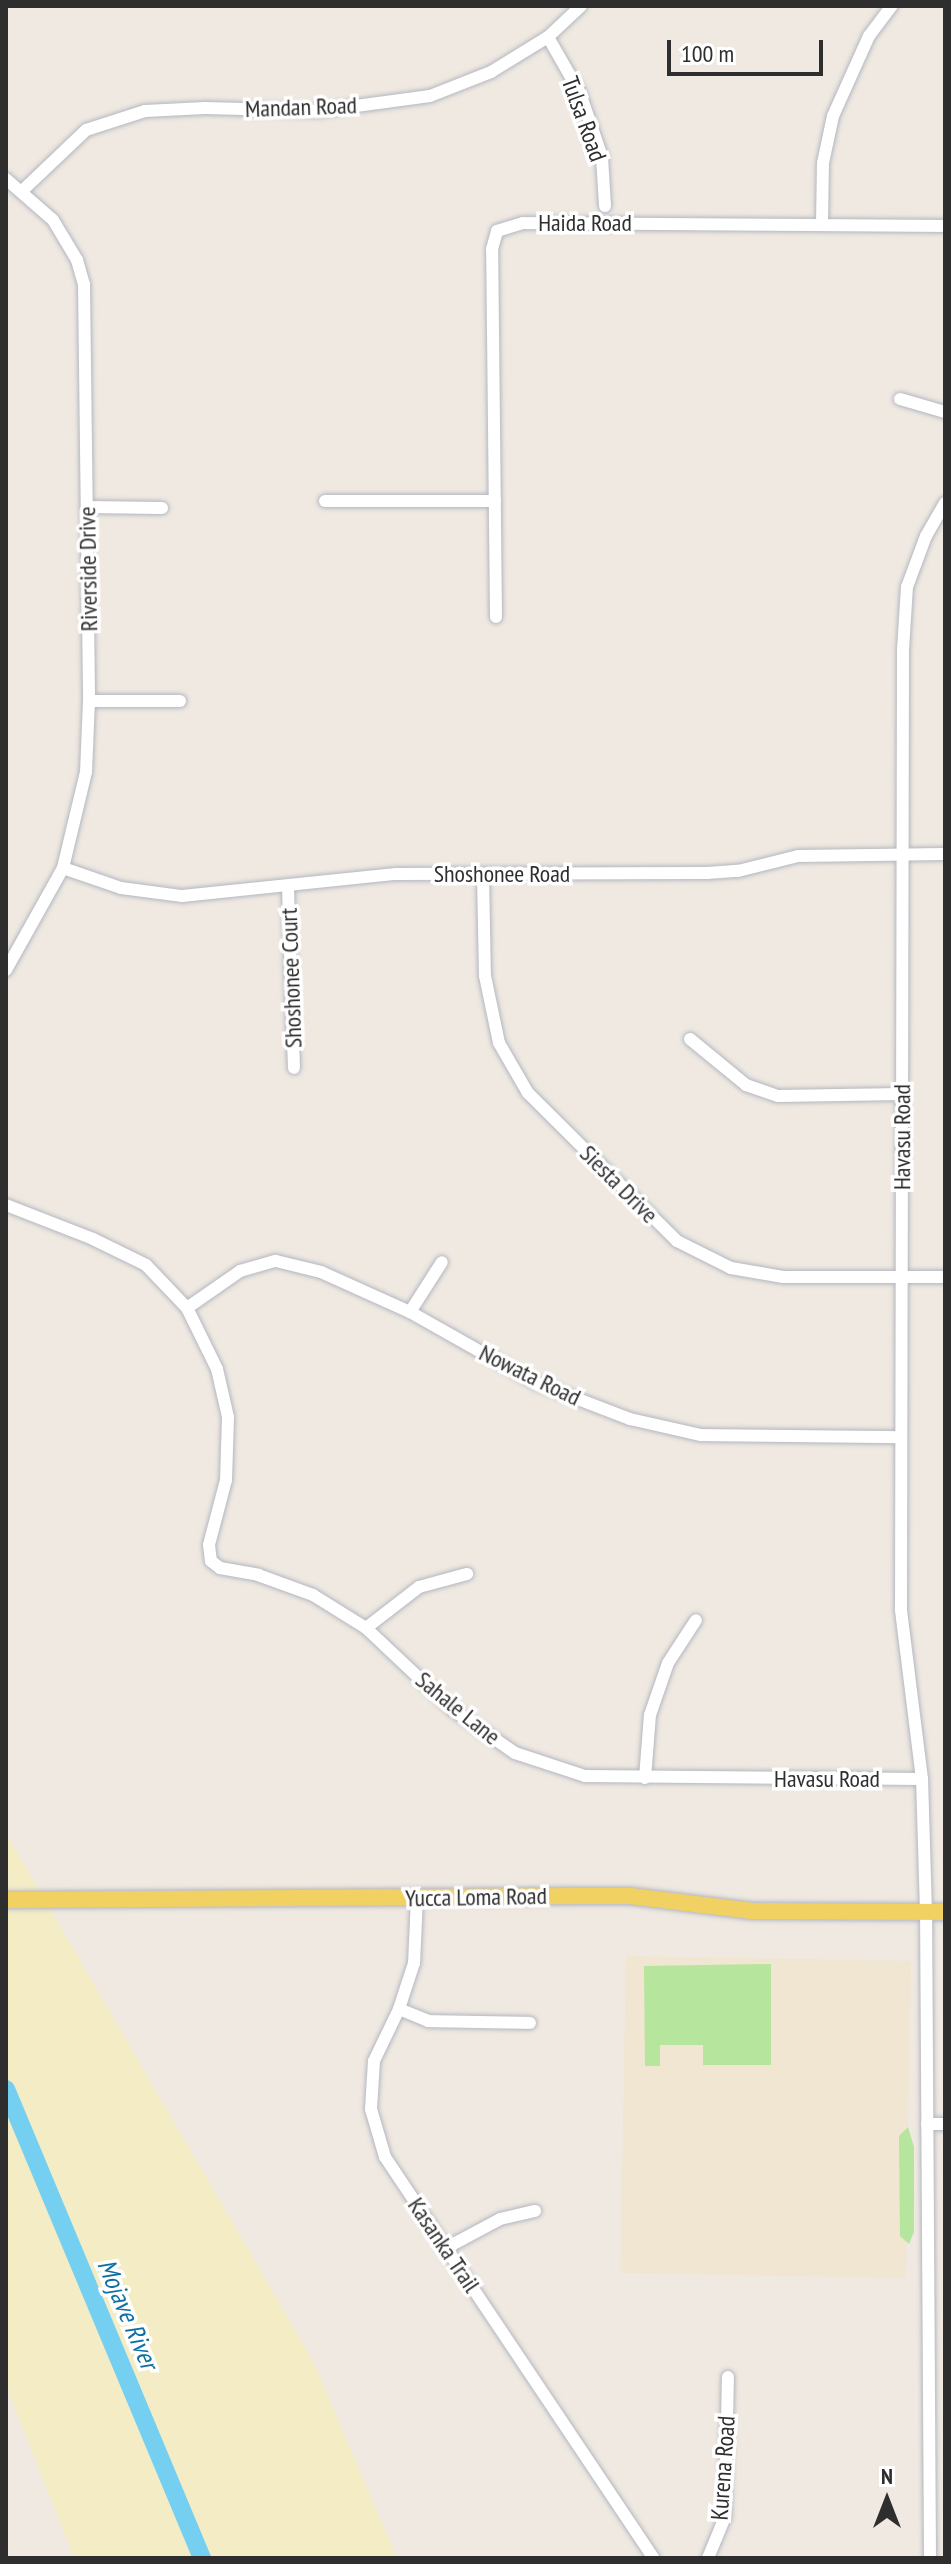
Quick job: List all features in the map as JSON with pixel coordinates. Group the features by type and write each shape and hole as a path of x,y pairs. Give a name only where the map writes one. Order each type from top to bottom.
{"main road":[{"name":"Yucca Loma Road","path":"6,1900 630,1896 752,1911 945,1912"}],"street":[{"name":"Mandan Road","path":"22,191 86,130 145,111 205,108 319,111 430,96 491,72 548,37 581,6"},
{"path":"822,224 823,163 833,116 869,36 892,6"},
{"name":"Tulsa Road","path":"548,37 580,93 602,157 605,206"},
{"name":"Riverside Drive","path":"6,179 47,213 66,238 84,284 89,701 86,772 63,868 6,970"},
{"name":"Haida Road","path":"496,617 492,249 497,231 523,223 945,226"},
{"path":"900,399 945,412"},
{"path":"325,501 495,501"},
{"name":"Havasu Road","path":"930,2558 926,1912 922,1779 901,1610 903,650 907,587 926,536 945,503"},
{"path":"87,507 162,508"},
{"path":"89,701 180,701"},
{"name":"Shoshonee Road","path":"63,868 121,888 182,896 288,888 396,874 707,873 738,871 798,856 945,854"},
{"name":"Siesta Drive","path":"483,875 485,976 499,1043 528,1093 677,1241 731,1268 783,1277 945,1277"},
{"name":"Shoshonee Court","path":"288,888 294,1068"},
{"path":"690,1039 746,1085 778,1096 902,1094"},
{"path":"6,1205 93,1239 146,1265 187,1308"},
{"name":"Nowata Road","path":"187,1308 240,1271 276,1261 321,1272 410,1312 536,1383 630,1419 701,1435 900,1437"},
{"path":"410,1312 442,1262"},
{"name":"Sahale Lane","path":"187,1308 217,1369 228,1417 226,1480 209,1545 211,1561 220,1568 258,1575 313,1595 366,1628 453,1710 515,1753 585,1776 731,1780"},
{"path":"366,1628 419,1587 467,1574"},
{"path":"645,1778 650,1715 668,1663 696,1620"},
{"name":"Havasu Road","path":"731,1780 922,1779"},
{"name":"Kasanka Trail","path":"417,1898 414,1963 399,2009 374,2061 371,2109 385,2157 653,2558"},
{"path":"399,2009 428,2021 530,2023"},
{"path":"927,2124 945,2124"},
{"path":"446,2248 500,2219 535,2211"},
{"name":"Kurena Road","path":"708,2558 725,2517 728,2377"}],"shaded area":[{"path":"626,1956 911,1961 905,2278 620,2273"}],"green space":[{"path":"771,1964 771,2065 703,2065 703,2045 660,2045 660,2066 645,2066 644,1966"},
{"path":"908,2127 914,2147 914,2232 909,2244 900,2236 899,2136"}],"sand":[{"path":"6,1833 313,2361 397,2558 74,2558 6,2386"}],"waterway":[{"name":"Mojave River","path":"6,2089 202,2558"}]}
